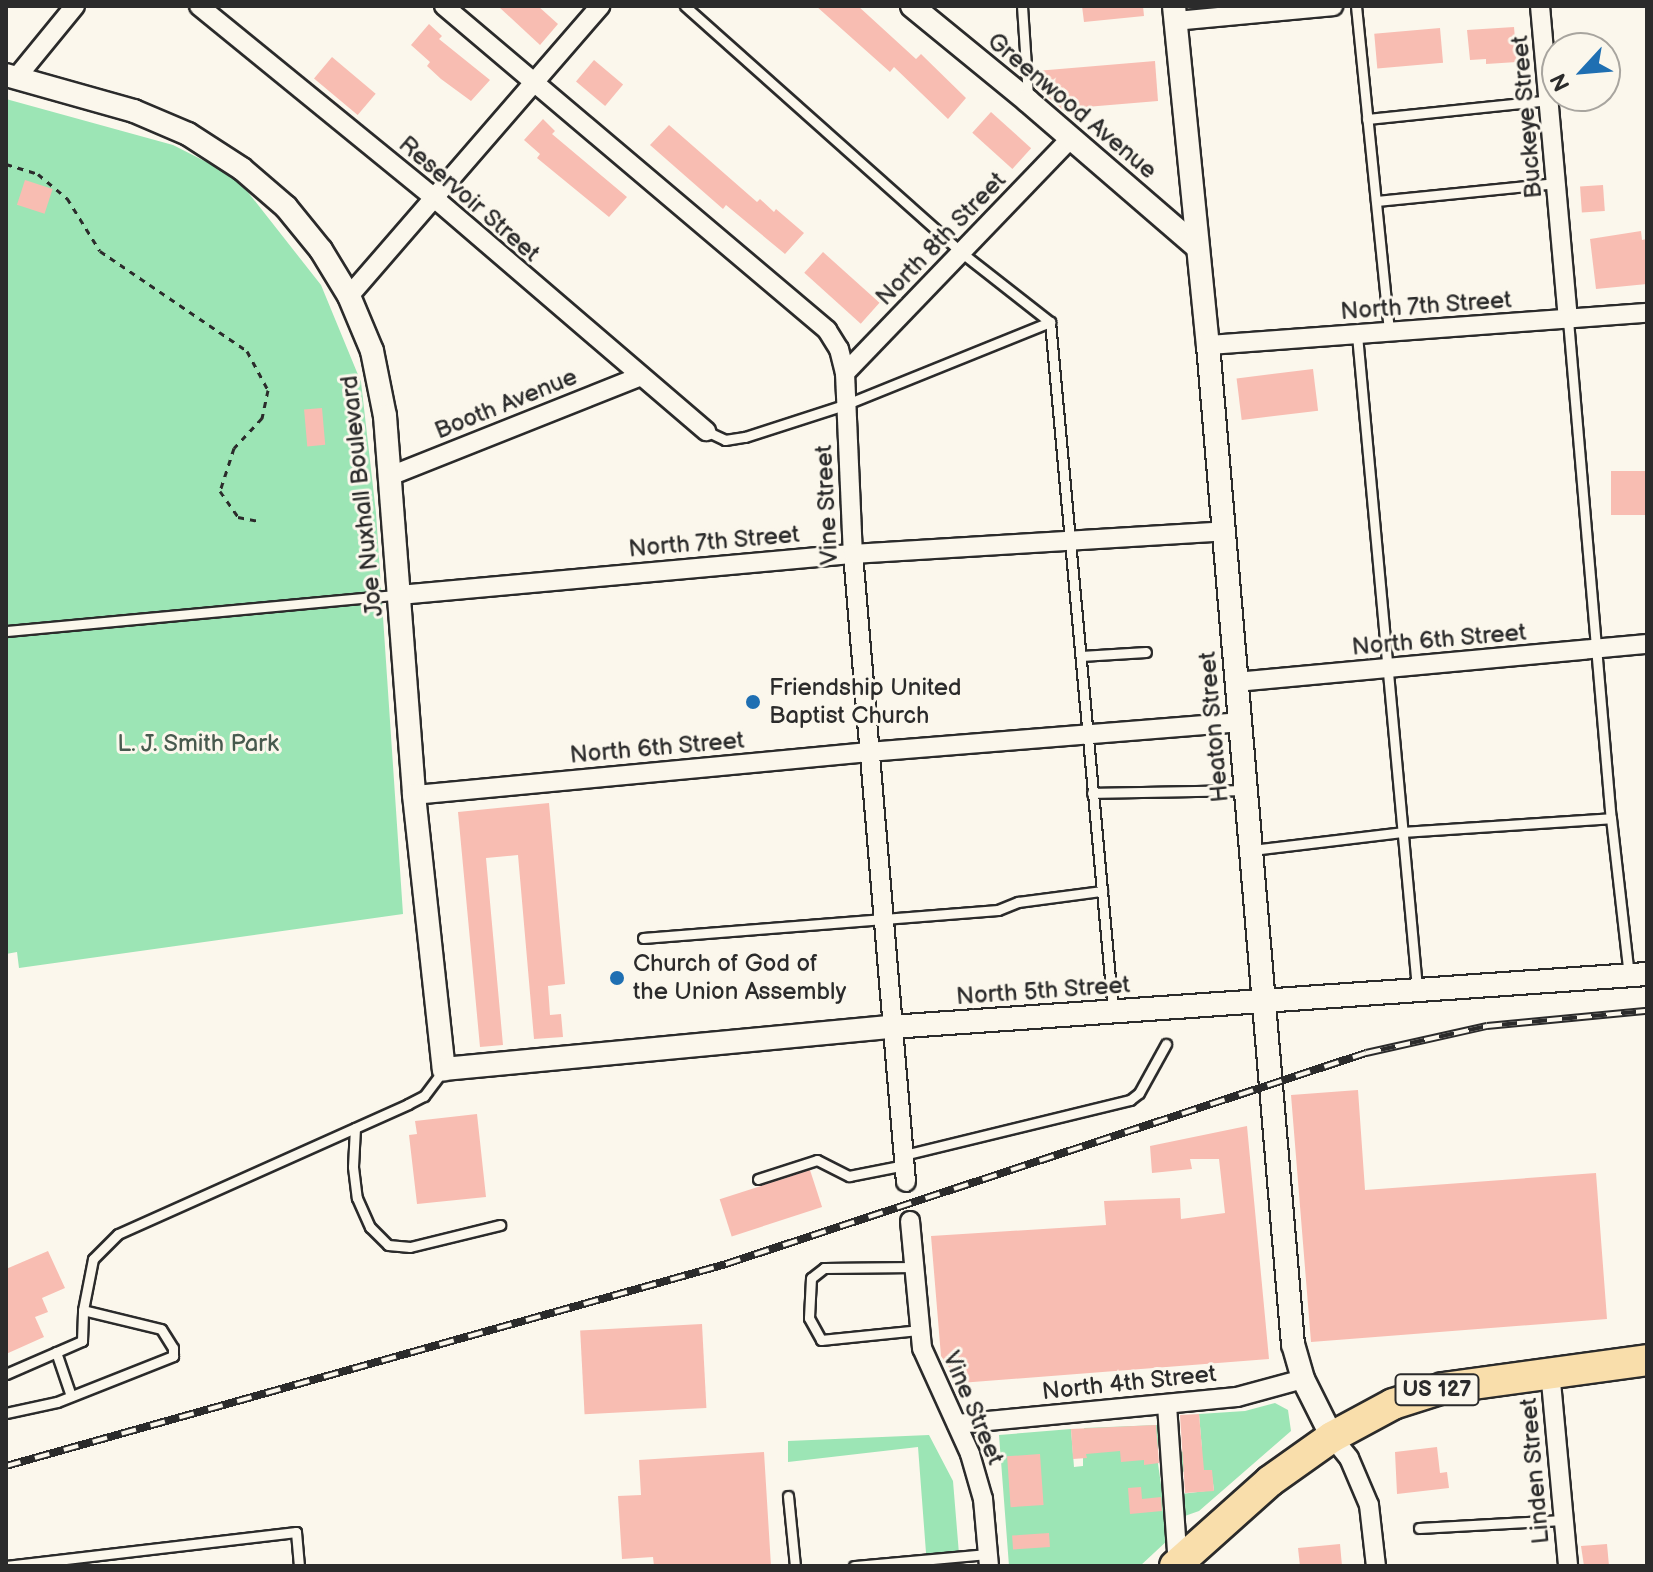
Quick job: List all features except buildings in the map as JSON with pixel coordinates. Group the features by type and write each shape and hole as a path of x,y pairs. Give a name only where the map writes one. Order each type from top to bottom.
{"highway":[{"name":"US 127","path":"1177,1565 1270,1481 1332,1437 1393,1404 1419,1394 1550,1371 1647,1360"}],"street":[{"path":"11,77 75,6"},
{"name":"Reservoir Street","path":"199,6 433,197 639,377 706,431"},
{"name":"Vine Street","path":"444,6 827,330 839,349 845,373 853,554 905,1167"},
{"path":"349,296 600,6"},
{"name":"Greenwood Avenue","path":"912,6 1197,247"},
{"path":"1174,14 1333,6"},
{"name":"Buckeye Street","path":"1540,6 1543,32"},
{"name":"Heaton Street","path":"1174,14 1208,345 1293,1344 1303,1379 1332,1437"},
{"name":"Joe Nuxhall Boulevard","path":"11,77 134,111 188,134 242,169 286,207 321,250 349,296 372,351 385,416 414,795 444,1069"},
{"name":"Buckeye Street","path":"1551,112 1568,320"},
{"name":"North 8th Street","path":"845,373 1071,138"},
{"name":"North 7th Street","path":"1208,345 1647,313"},
{"name":"Booth Avenue","path":"390,476 639,377"},
{"name":"North 7th Street","path":"400,595 853,554 1224,531"},
{"name":"North 6th Street","path":"1236,682 1647,644"},
{"name":"North 6th Street","path":"414,795 868,752 1239,722"},
{"name":"North 5th Street","path":"444,1069 891,1027 1265,1003 1417,988 1638,974"},
{"name":"Vine Street","path":"910,1221 922,1348 957,1424 983,1499 989,1560"},
{"name":"Linden Street","path":"1550,1371 1568,1566"},
{"name":"North 4th Street","path":"957,1424 1237,1397 1303,1379"},
{"path":"1167,1405 1177,1565"},
{"path":"1332,1437 1349,1458 1369,1505 1376,1566"}],"lane":[{"path":"685,6 962,253 1050,322 1113,1013"},
{"path":"1022,6 1028,101"},
{"path":"1356,6 1389,333"},
{"path":"1367,119 1541,101"},
{"path":"1376,201 1557,183"},
{"path":"1568,320 1611,818 1638,974"},
{"path":"706,431 725,440 745,437 847,404 1050,322"},
{"path":"1357,335 1417,988"},
{"path":"6,631 400,595"},
{"path":"1081,656 1146,652"},
{"path":"1092,793 1245,790"},
{"path":"1251,850 1402,832 1611,818"},
{"path":"643,938 998,910 1018,902 1102,891"},
{"path":"758,1179 817,1160 849,1176 905,1167 1130,1100 1139,1093 1166,1044"},
{"path":"6,1374 82,1341 83,1310 93,1259 118,1234 167,1209 424,1096 444,1069"},
{"path":"355,1128 353,1167 357,1198 370,1227 388,1245 410,1247 500,1225"},
{"path":"914,1267 824,1268 811,1278 809,1318 821,1340 920,1330"},
{"path":"6,1413 71,1396 173,1356 173,1348 161,1329 83,1310"},
{"path":"56,1352 71,1396"},
{"path":"788,1496 795,1566"},
{"path":"1419,1528 1563,1520"},
{"path":"6,1566 296,1532 299,1566"},
{"path":"854,1566 989,1560"}],"path":[{"path":"6,164 38,174 67,198 100,251 247,351 268,390 262,418 234,448 220,491 238,517 258,521"}],"green space":[{"name":"L. J. Smith Park","path":"6,99 173,145 236,177 321,285 361,382 376,513 403,914 19,968 17,952 6,954"},
{"path":"1275,1403 1288,1410 1291,1431 1199,1511 1182,1517 1181,1494 1214,1490 1211,1470 1179,1472 1178,1452 1202,1450 1199,1414 1245,1411"},
{"path":"1158,1425 1158,1464 1169,1539 1140,1566 1009,1566 999,1435 1071,1429 1074,1467 1083,1466 1083,1458 1086,1458 1084,1428"},
{"path":"929,1435 953,1481 960,1566 927,1566 918,1447 788,1462 788,1441"}],"railway":[{"path":"6,1466 726,1264 1366,1053 1487,1026 1647,1011"}],"place":[{"name":"Friendship United Baptist Church","path":"753,702"},
{"name":"Church of God of the Union Assembly","path":"617,978"}]}
